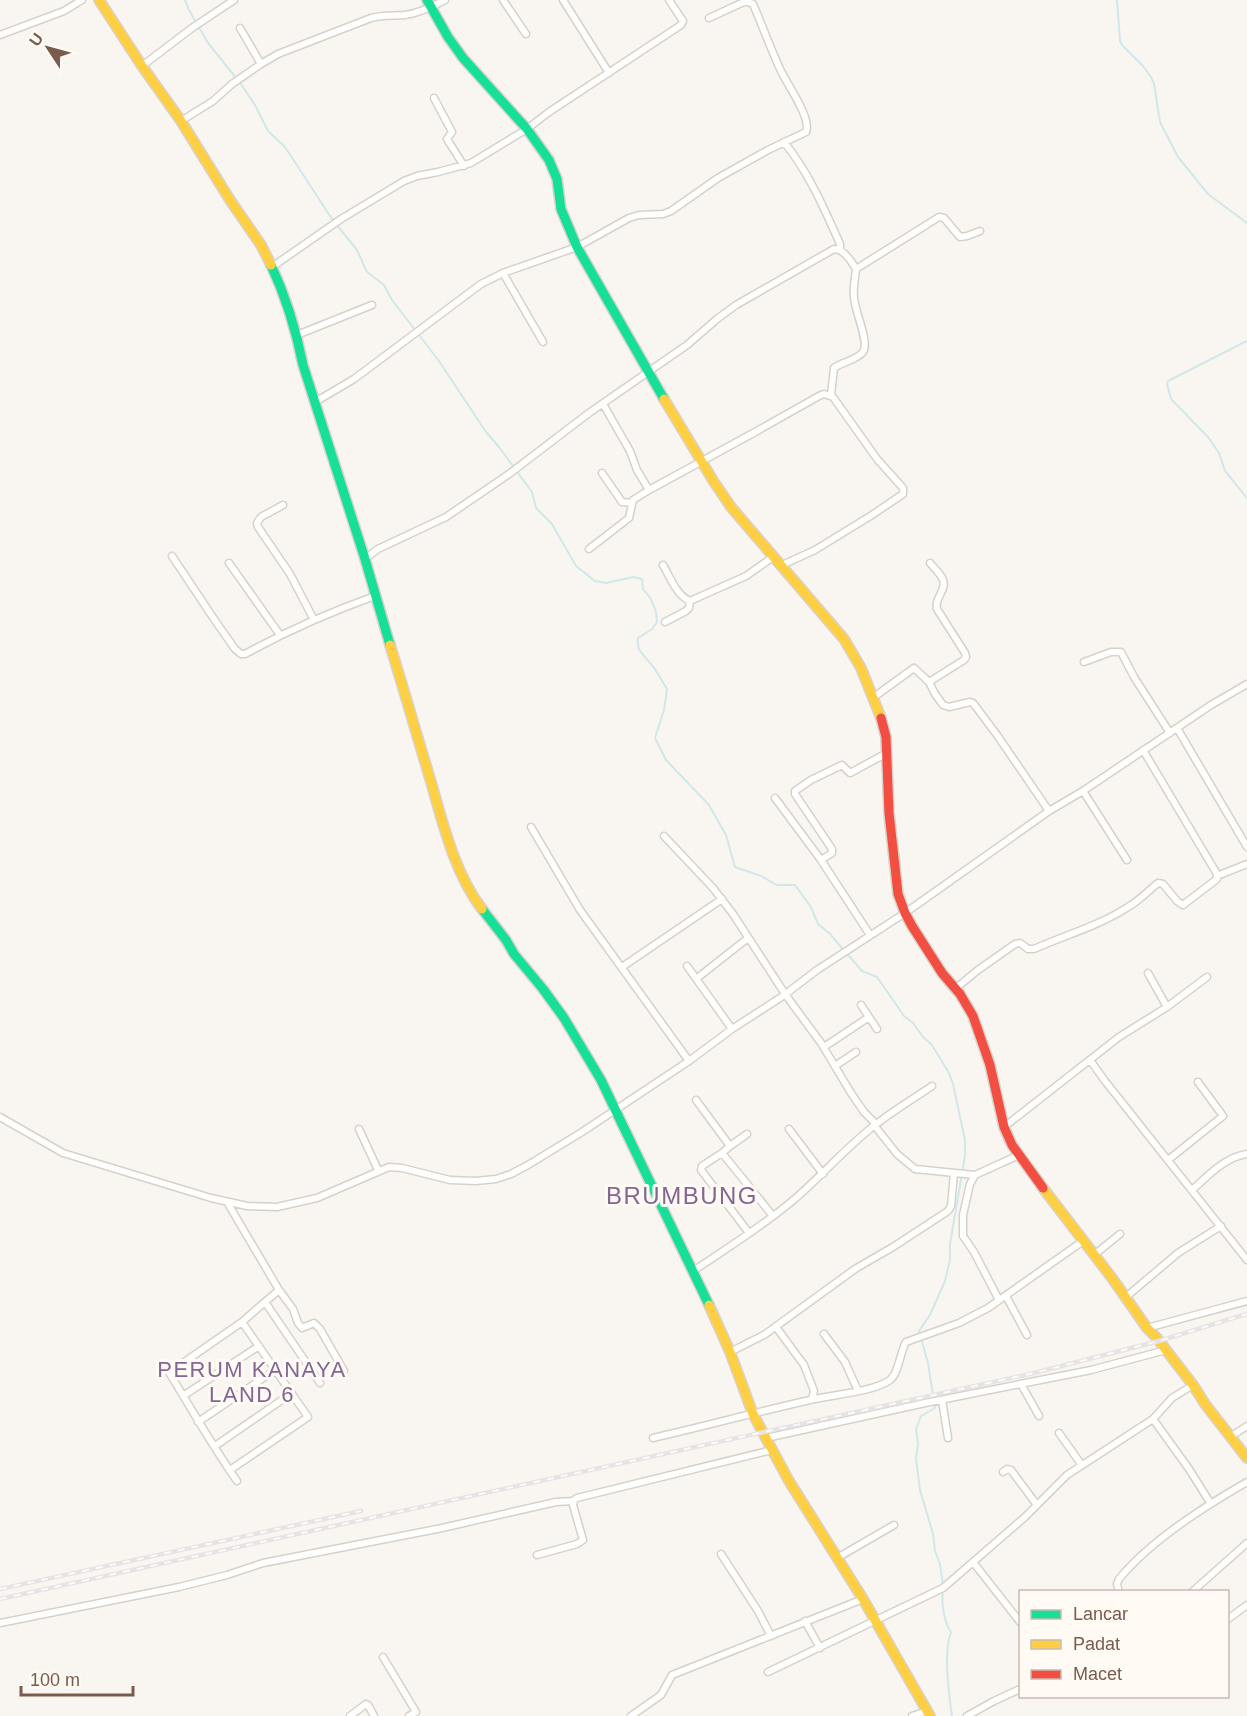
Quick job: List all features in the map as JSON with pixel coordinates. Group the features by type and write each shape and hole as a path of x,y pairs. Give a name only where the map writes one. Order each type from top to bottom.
{"street":[{"path":"0,35 64,11 82,0"},
{"path":"99,0 261,245 288,305 303,365 365,559 438,807 458,866 475,900 564,1018 601,1080 693,1270 730,1352 753,1414 928,1713 912,1716"},
{"path":"142,66 234,0"},
{"path":"181,121 278,54 371,18 383,15 405,15 429,4 445,0"},
{"path":"503,0 526,34"},
{"path":"563,0 609,74"},
{"path":"272,267 341,219 404,181 464,166 527,129 549,112 681,26 683,21 669,0"},
{"path":"315,402 354,379 482,284 503,273 577,247 629,218 671,211 718,178 805,133 808,126 757,18 754,6 746,1 709,18"},
{"path":"429,4 463,58 527,129 553,168 557,179 559,202 577,247 723,496 844,639 861,668 884,728 898,894 905,914 942,973 968,1007 976,1023 990,1065 1004,1127 1012,1145 1147,1328 1247,1458"},
{"path":"240,28 261,64"},
{"path":"434,98 452,132 447,139 464,166"},
{"path":"780,566 814,550 888,504 904,491 877,459 831,395 834,368 860,355 865,348 866,342 854,297 856,269 840,249 840,244 810,180 784,142"},
{"path":"856,269 939,217 944,218 960,237 980,231"},
{"path":"365,559 378,549 446,517 509,474 687,345 736,305 834,249 840,249"},
{"path":"503,273 543,342"},
{"path":"297,335 372,305"},
{"path":"589,549 630,517 634,499 819,396 831,395"},
{"path":"603,404 649,490"},
{"path":"602,473 622,502 632,503"},
{"path":"283,505 261,517 257,523 290,574 314,620"},
{"path":"172,556 238,653 245,654 329,613 375,596"},
{"path":"663,565 680,593 687,601 690,601 746,576 773,557"},
{"path":"229,563 280,635"},
{"path":"929,682 966,657 937,609 936,601 944,588 944,583 930,563"},
{"path":"665,622 686,611 690,601"},
{"path":"1084,662 1111,652 1122,652 1134,677 1170,733"},
{"path":"873,697 911,669 916,669 929,682 946,707 970,702 976,705 1049,811"},
{"path":"0,1117 63,1153 211,1198 247,1206 277,1206 317,1198 389,1167 450,1180 496,1179 528,1166 566,1143 689,1061 817,970 905,914 1049,811 1247,684"},
{"path":"1177,728 1247,847"},
{"path":"1143,750 1217,876"},
{"path":"821,860 832,853 832,849 795,791 811,780 842,765 850,773 887,753"},
{"path":"1083,791 1127,860"},
{"path":"776,798 821,860 870,935"},
{"path":"531,828 580,910 689,1061"},
{"path":"664,836 722,899 785,994 824,1047 864,1112 897,1154 915,1168 972,1175 1019,1155"},
{"path":"955,989 1015,944 1020,943 1028,949 1034,949 1093,926 1130,907 1158,883 1163,884 1184,905 1217,876 1247,864"},
{"path":"622,967 722,899"},
{"path":"696,979 748,938"},
{"path":"687,966 732,1029"},
{"path":"1148,973 1167,1007"},
{"path":"1004,1127 1126,1032 1167,1007 1207,976"},
{"path":"861,1005 877,1029"},
{"path":"824,1047 869,1017"},
{"path":"835,1066 856,1052"},
{"path":"1090,1060 1247,1260"},
{"path":"1168,1160 1223,1116 1198,1082"},
{"path":"693,1270 773,1216 823,1174 837,1158 875,1125 932,1086"},
{"path":"696,1100 730,1146"},
{"path":"358,1129 378,1170"},
{"path":"789,1130 823,1174"},
{"path":"747,1134 702,1166 701,1170 703,1176 749,1233"},
{"path":"722,1153 773,1216"},
{"path":"1192,1190 1227,1161 1247,1154"},
{"path":"730,1352 764,1335 855,1269 948,1211 951,1206 954,1173"},
{"path":"972,1175 963,1215 963,1236 1027,1335"},
{"path":"227,1202 279,1290 293,1309 298,1323 302,1328 314,1323 320,1329 344,1371"},
{"path":"1126,1297 1185,1247 1221,1226"},
{"path":"1094,1256 1120,1234"},
{"path":"652,1438 812,1399 872,1388 893,1377 904,1346 910,1340 959,1323 988,1308 1083,1241"},
{"path":"237,1481 198,1422 171,1372 242,1322 279,1290"},
{"path":"1147,1328 1247,1301"},
{"path":"265,1302 320,1383"},
{"path":"230,1470 307,1418 242,1322"},
{"path":"776,1327 804,1365 814,1391 812,1399"},
{"path":"824,1334 845,1362 858,1391"},
{"path":"183,1396 259,1346"},
{"path":"766,1438 1106,1367 1166,1350"},
{"path":"198,1422 275,1370"},
{"path":"1021,1384 1039,1416"},
{"path":"768,1672 944,1588 1025,1517 1067,1475 1153,1419 1172,1398 1193,1385"},
{"path":"215,1446 292,1393"},
{"path":"941,1400 948,1438"},
{"path":"1153,1419 1211,1504"},
{"path":"1230,1437 1247,1426"},
{"path":"1059,1433 1081,1464"},
{"path":"0,1623 179,1587 263,1563 442,1528 556,1502 574,1501 577,1498 772,1450"},
{"path":"1003,1472 1007,1469 1011,1470 1037,1505"},
{"path":"1118,1590 1119,1579 1158,1540 1247,1482"},
{"path":"537,1555 577,1544 582,1540 574,1501"},
{"path":"837,1558 894,1525"},
{"path":"1194,1590 1247,1543"},
{"path":"721,1554 758,1611 771,1636"},
{"path":"973,1562 1019,1621"},
{"path":"631,1716 662,1695 672,1675 862,1599"},
{"path":"1229,1618 1247,1605"},
{"path":"806,1621 820,1648"},
{"path":"383,1657 418,1714 410,1716"},
{"path":"967,1716 1019,1689"},
{"path":"350,1716 366,1704 374,1716"}],"waterway":[{"path":"185,0 208,43 241,84 268,131 285,147 332,219 357,250 367,272 384,285 392,300 439,361 486,432 532,492 536,508 552,524 576,566 595,581 606,583 633,577 642,579 643,589 651,599 657,622 652,629 638,638 638,646 667,689 664,710 655,738 666,760 709,805 726,835 735,867 761,876 777,885 795,885 811,907 818,924 830,934 862,971 877,977 904,1016 932,1045 949,1073 965,1140 965,1156 945,1281 930,1315 919,1331 928,1363 935,1408 921,1416 916,1429 918,1443 916,1459 920,1490 933,1534 943,1585"},
{"path":"1117,0 1120,41 1151,77 1160,122 1178,157 1208,194 1247,223"},
{"path":"1247,341 1168,381 1167,384 1171,399 1208,437 1219,453 1225,471 1247,498"},
{"path":"943,1590 944,1612 951,1632 947,1662 952,1716"}],"railway":[{"path":"0,1599 1034,1373 1159,1341 1247,1314"},
{"path":"0,1589 361,1511"}],"traffic: fast":[{"path":"427,0 463,58 527,129 549,160 557,179 561,209 577,247 664,399"},
{"path":"271,265 290,314 303,365 390,645"},
{"path":"482,909 564,1018 601,1080 709,1305"}],"traffic: slow":[{"path":"99,0 181,121 261,245 271,265"},
{"path":"664,399 731,507 844,639 861,668 881,718"},
{"path":"390,645 451,848 464,880 482,909"},
{"path":"1043,1188 1247,1458"},
{"path":"709,1305 730,1352 753,1414 789,1481 863,1599 930,1716"}],"traffic: jam":[{"path":"881,718 886,737 889,813 898,894 912,926 973,1016 990,1065 1004,1127 1012,1145 1043,1188"}],"district":[{"name":"BRUMBUNG","path":"682,1196"},
{"name":"PERUM KANAYA LAND 6","path":"252,1382"}]}
